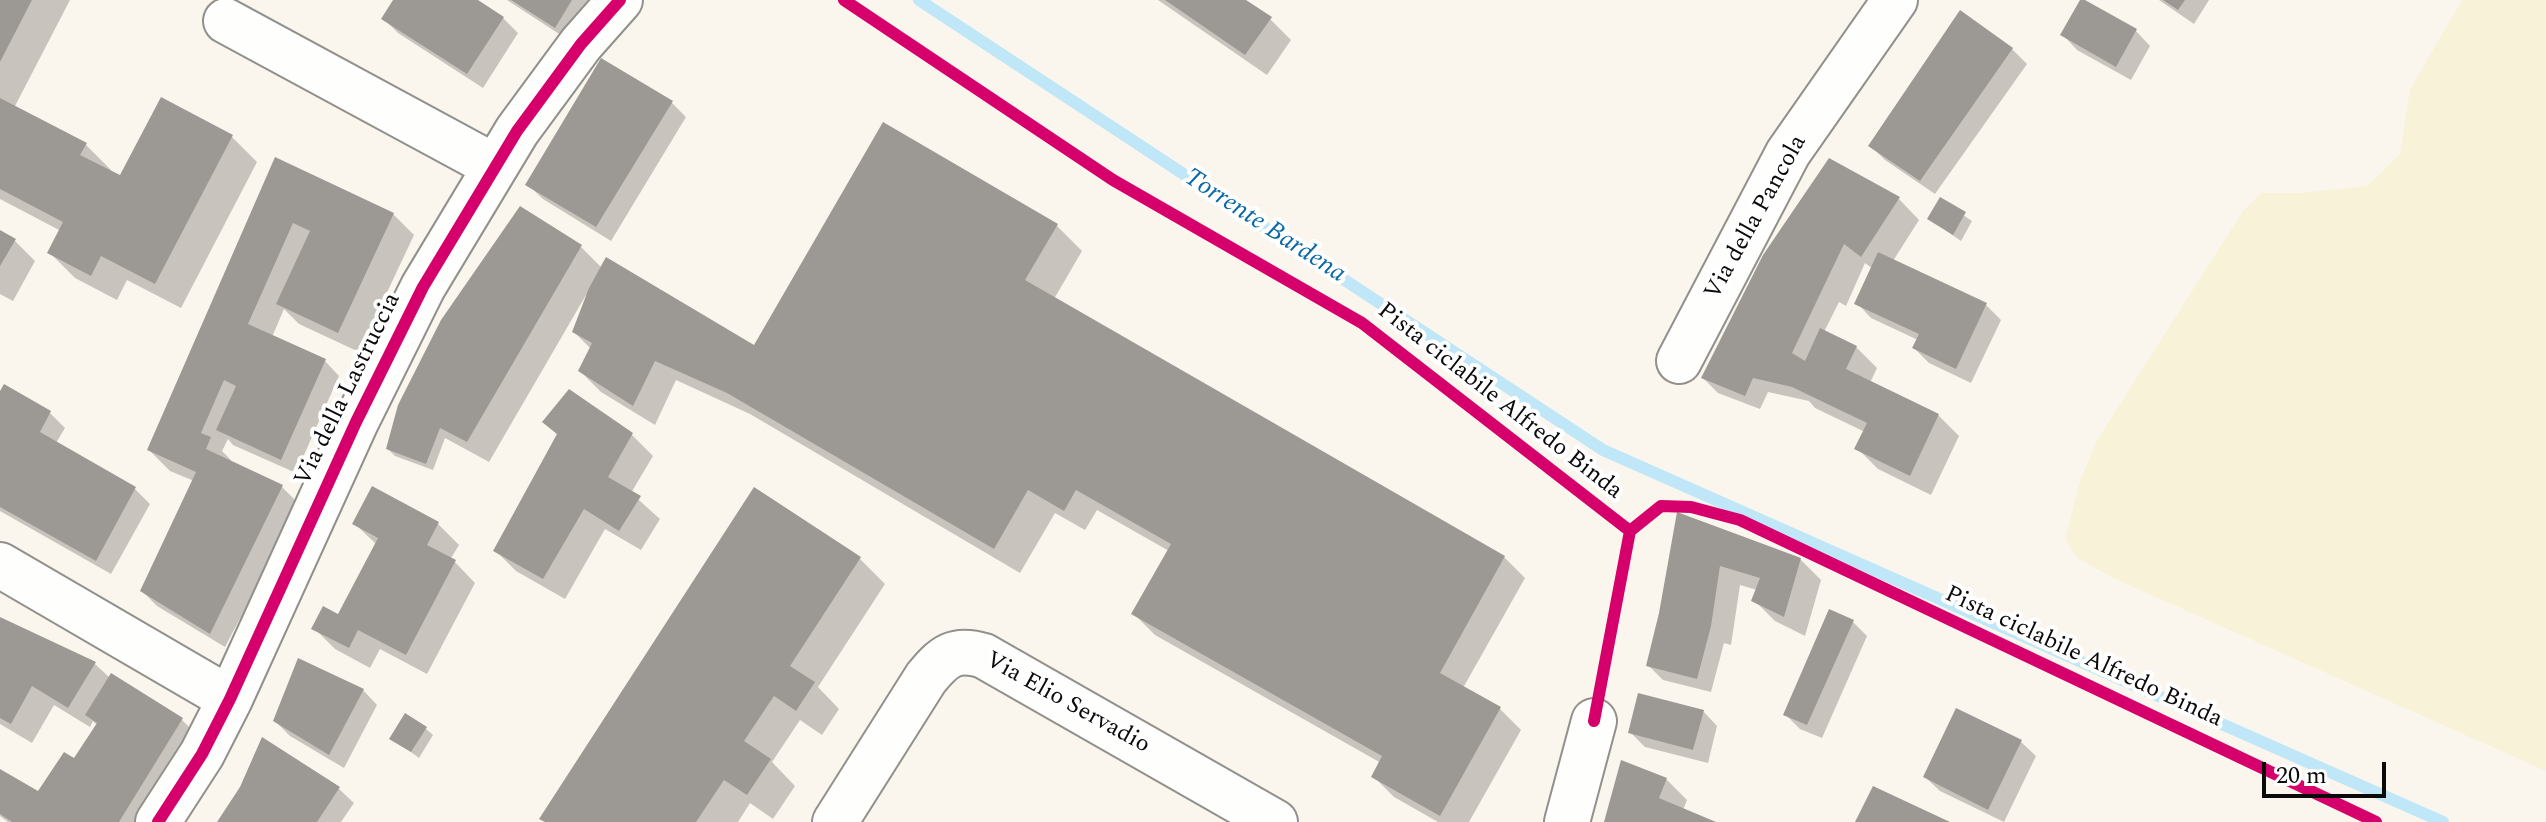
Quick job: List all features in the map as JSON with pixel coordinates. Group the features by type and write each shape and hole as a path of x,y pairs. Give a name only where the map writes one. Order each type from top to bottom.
{"street":[{"name":"Via della Lastruccia","path":"158,822 202,754 230,699 363,408 423,287 517,131 581,44 620,0"},
{"name":"Via della Pancola","path":"1679,361 1788,153 1895,0"},
{"path":"226,21 494,166"},
{"path":"0,565 230,699"},
{"name":"Via Elio Servadio","path":"835,822 926,678 940,661 955,653 970,652 984,656 1275,822"},
{"path":"1567,822 1594,721"}],"shaded area":[{"path":"2462,0 2546,0 2546,771 2113,578 2077,558 2065,539 2080,481 2097,440 2243,211 2261,193 2301,193 2367,186 2400,154 2410,89"}],"building":[{"path":"0,0 32,0 0,62"},
{"path":"393,0 478,0 504,17 467,74 381,19"},
{"path":"511,0 572,0 555,28"},
{"path":"1165,0 1246,0 1272,17 1245,55"},
{"path":"2080,0 2137,29 2116,67 2060,35"},
{"path":"2163,0 2185,0 2178,10"},
{"path":"1960,10 2013,48 1920,181 1868,146"},
{"path":"601,58 673,101 596,227 525,185"},
{"path":"161,97 233,135 155,284 101,256 91,276 47,253 63,222 0,189 0,98 87,143 80,155 120,175"},
{"path":"883,122 1058,224 1025,280 1505,556 1440,673 1501,707 1440,816 1371,777 1382,756 1131,614 1171,544 1076,490 1064,511 1028,490 994,549 727,393 655,361 633,406 578,371 592,343 572,332 589,288 606,257 754,345"},
{"path":"275,157 394,213 338,333 276,304 310,231 293,223 248,324 326,359 281,460 216,430 236,386 224,380 201,433 211,437 206,449 283,485 210,634 140,591 196,472 147,450"},
{"path":"1829,158 1900,197 1861,257 1844,244 1792,353 1805,361 1820,328 1857,346 1846,369 1939,414 1910,476 1854,449 1867,423 1792,387 1753,378 1745,396 1701,378 1763,255"},
{"path":"1940,197 1966,212 1953,235 1927,219"},
{"path":"520,206 582,245 467,442 440,428 426,464 386,449 398,405 441,320"},
{"path":"0,230 16,239 0,266"},
{"path":"1878,252 1987,303 1956,369 1912,348 1919,334 1854,304"},
{"path":"4,384 51,411 40,432 136,487 96,561 0,507 0,391"},
{"path":"569,389 633,433 608,477 641,496 619,531 584,509 543,579 493,551 557,434 542,422"},
{"path":"372,486 439,522 427,545 456,560 406,655 358,630 349,648 311,629 323,606 338,614 378,538 352,524"},
{"path":"754,487 861,557 790,666 815,682 796,711 774,696 744,741 771,759 747,795 724,780 696,822 545,822 539,819"},
{"path":"1677,512 1801,558 1784,617 1751,601 1760,578 1720,566 1711,626 1697,679 1646,666"},
{"path":"1829,609 1854,620 1807,725 1783,715"},
{"path":"0,617 96,662 68,708 32,686 11,724 0,718"},
{"path":"298,658 364,689 329,755 273,721"},
{"path":"111,673 183,718 119,822 12,822 0,814 0,769 38,791 64,752 74,758 97,723 85,715"},
{"path":"1638,693 1704,710 1693,750 1628,733"},
{"path":"1956,708 2022,740 1988,810 1923,777"},
{"path":"405,713 427,727 411,752 389,739"},
{"path":"262,737 340,787 317,822 217,822 240,787"},
{"path":"1621,760 1667,778 1659,798 1716,822 1604,822"},
{"path":"1873,786 1950,822 1855,822"}],"waterway":[{"name":"Torrente Bardena","path":"919,0 1603,450 2443,822"}],"cycle path":[{"path":"158,822 202,754 230,699 356,422 423,287 517,131 581,44 620,0"},
{"name":"Pista ciclabile Alfredo Binda","path":"844,0 1113,180 1362,323 1630,531 1661,506 1691,507 1740,520 2376,822"},
{"path":"1594,721 1630,531"}]}
